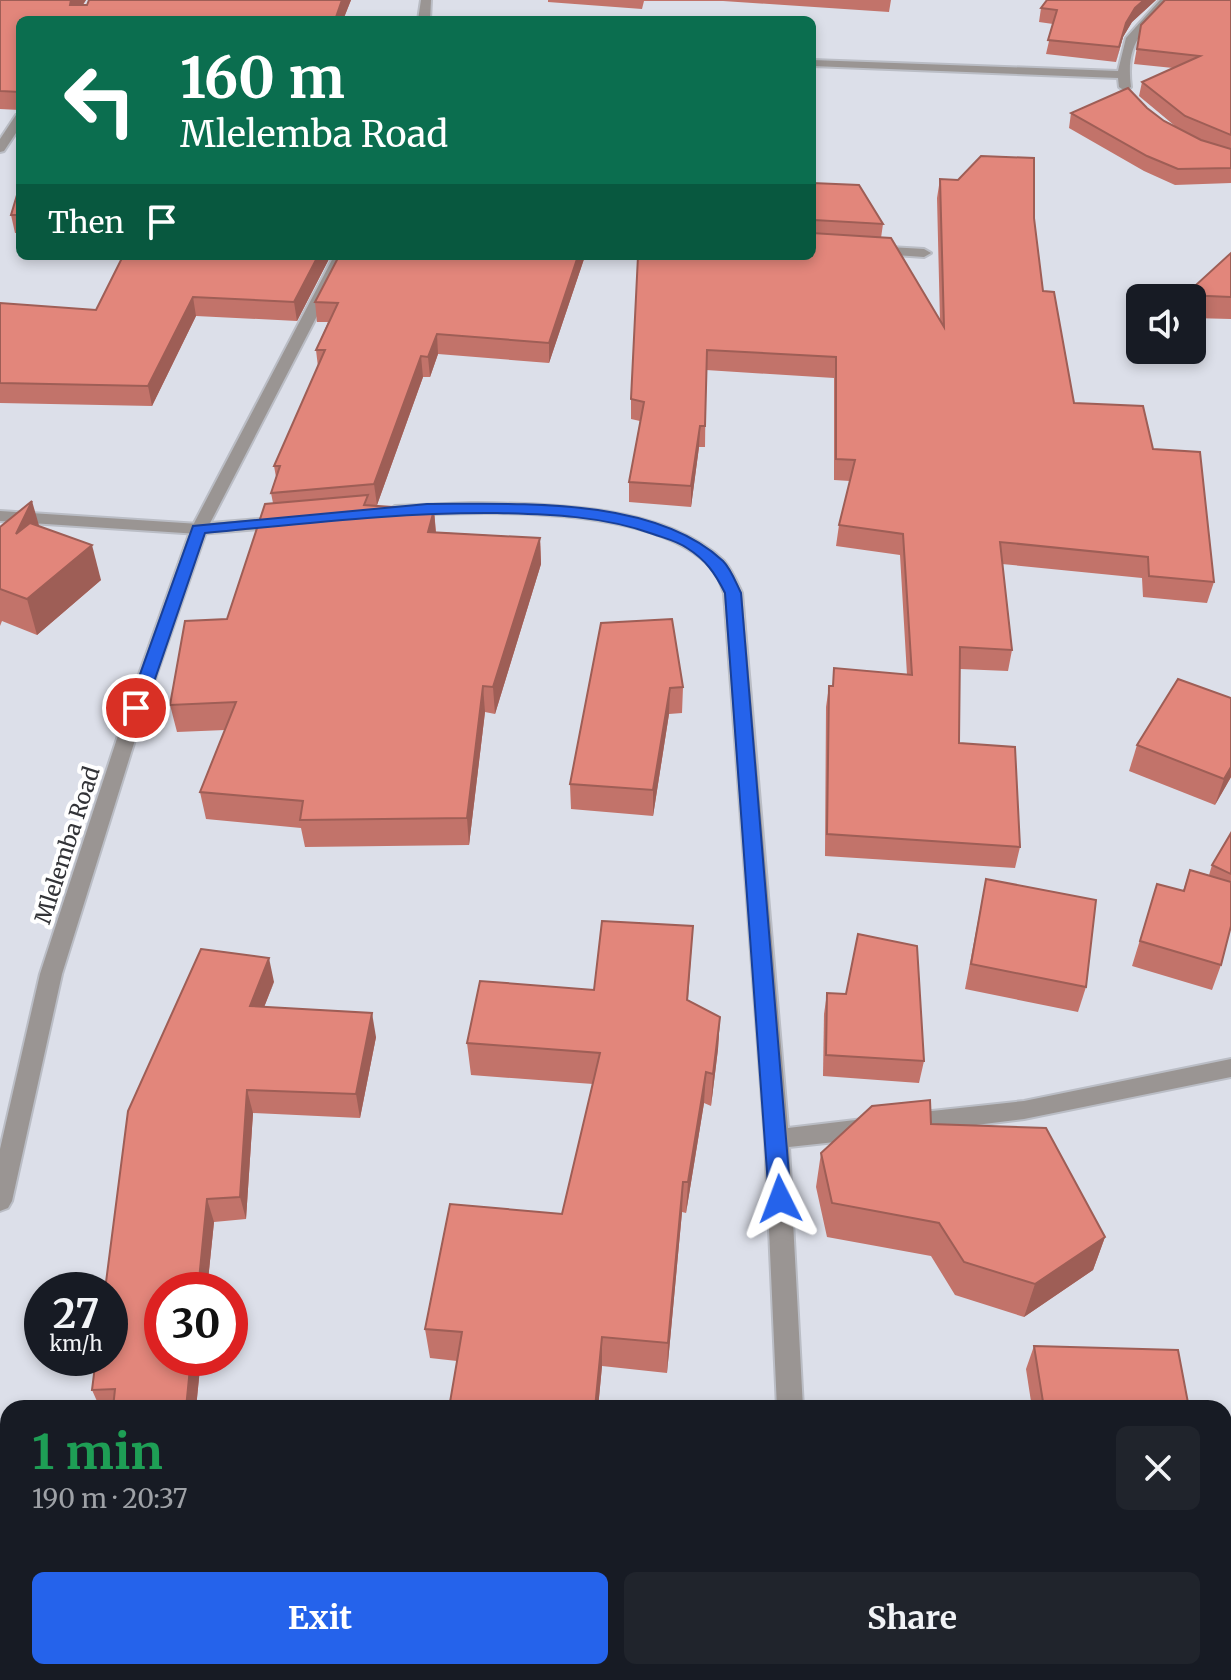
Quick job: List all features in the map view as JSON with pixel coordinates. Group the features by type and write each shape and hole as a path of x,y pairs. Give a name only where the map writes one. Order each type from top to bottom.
{"street":[{"path":"1131,98 1125,90 1123,75 1129,38 1141,22 1166,0"},
{"path":"816,63 1123,75"},
{"path":"0,148 16,124"},
{"path":"854,249 924,253"},
{"name":"Mlelemba Road","path":"0,1201 51,974 136,708 199,529 339,260"},
{"path":"372,514 427,508 564,511 641,525 689,542 720,566 733,593 777,1139 790,1400"},
{"path":"0,516 199,529 301,520"},
{"path":"777,1139 1024,1110 1231,1068"}],"building":[{"path":"0,0 71,0 70,5 87,5 89,0 342,0 336,16 16,16 16,92 0,91"},
{"path":"1047,0 1144,0 1126,23 1119,47 1048,40 1057,10 1041,8"},
{"path":"1165,0 1231,0 1231,135 1185,116 1142,82 1200,56 1137,49 1141,25"},
{"path":"1128,88 1164,121 1201,140 1231,149 1231,168 1178,169 1147,156 1071,113"},
{"path":"981,156 1034,158 1034,218 1043,291 1054,292 1074,403 1143,406 1153,449 1200,452 1214,582 1149,576 1148,557 1000,542 1012,650 960,647 959,743 1015,747 1020,847 827,834 829,686 833,686 834,668 912,675 903,534 839,525 855,460 836,459 836,357 707,350 705,426 700,426 691,486 629,482 644,402 631,399 638,260 816,260 816,233 891,238 944,327 940,179 958,180"},
{"path":"816,183 859,185 883,224 816,220"},
{"path":"16,198 16,215 11,215"},
{"path":"1231,253 1231,297 1206,296 1206,284 1197,284"},
{"path":"121,260 316,260 294,302 193,297 148,386 0,383 0,303 96,310"},
{"path":"337,260 577,260 549,343 437,334 428,357 421,356 374,484 271,493 280,466 274,466 325,350 316,350 338,303 315,302"},
{"path":"368,495 364,505 434,510 428,532 540,538 493,687 483,686 467,818 300,820 303,801 200,792 236,702 170,705 185,621 227,619 265,504"},
{"path":"32,501 16,534 30,523 92,545 27,599 0,589 0,527"},
{"path":"672,619 683,687 670,688 653,790 570,784 601,623"},
{"path":"1178,679 1231,698 1231,767 1224,779 1137,745"},
{"path":"1231,833 1231,874 1212,865"},
{"path":"1190,870 1231,882 1231,926 1221,965 1140,941 1157,884 1184,891"},
{"path":"986,879 1096,900 1086,987 971,964"},
{"path":"602,921 693,926 687,1000 720,1017 713,1074 706,1072 688,1182 683,1182 668,1343 602,1337 596,1400 450,1400 462,1332 425,1329 450,1204 562,1214 600,1053 467,1043 480,981 594,990"},
{"path":"858,934 917,946 924,1061 826,1055 827,993 846,994"},
{"path":"201,949 269,958 250,1006 372,1013 356,1094 247,1090 240,1197 207,1199 200,1272 144,1272 144,1376 189,1376 187,1400 114,1400 115,1389 92,1390 94,1376 128,1376 128,1272 107,1272 128,1111"},
{"path":"930,1100 931,1124 1046,1128 1105,1237 1035,1284 964,1262 939,1223 832,1203 821,1153 872,1106"},
{"path":"1034,1346 1178,1350 1187,1400 1043,1400"}],"route":[{"path":"136,708 199,529 427,508 508,509 564,511 603,517 641,525 689,542 720,566 733,593 780,1199"}]}
